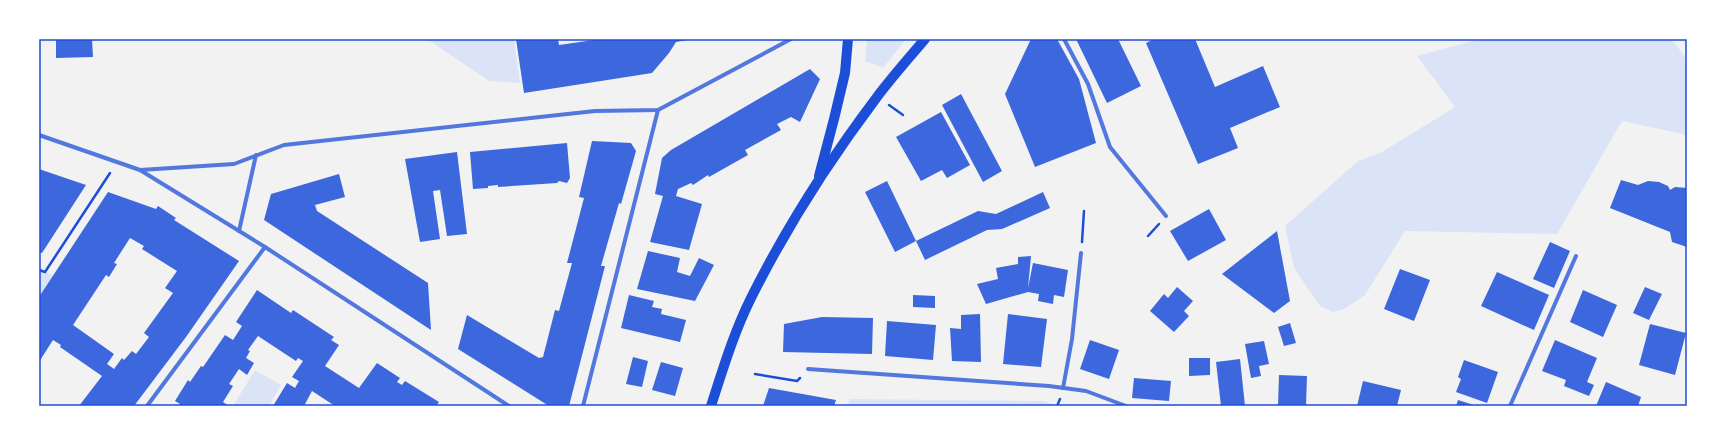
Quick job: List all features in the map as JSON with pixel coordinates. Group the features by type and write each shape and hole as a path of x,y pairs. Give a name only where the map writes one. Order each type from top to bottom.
{"main road":[{"path":"817,184 845,73 848,39"},
{"path":"711,406 730,347 751,298 817,184 877,97 925,39"}],"street":[{"path":"140,170 234,164 284,145 595,111 658,110 792,39"},
{"path":"1064,39 1088,84 1110,147 1166,216"},
{"path":"583,406 658,110"},
{"path":"39,135 140,170 239,230 509,406"},
{"path":"239,230 256,155"},
{"path":"147,406 265,247"},
{"path":"1063,388 1072,339 1081,252"},
{"path":"1510,406 1576,256"},
{"path":"808,369 1049,386 1086,391 1126,406"}],"path":[{"path":"39,270 45,272 117,162"},
{"path":"1081,252 1084,211"},
{"path":"754,374 797,381 808,369"}],"shaded area":[{"path":"427,39 514,39 520,83 489,81"},
{"path":"867,39 906,39 883,68 865,61"},
{"path":"1480,39 1672,39 1687,60 1687,135 1622,121 1557,234 1405,231 1365,295 1344,309 1333,312 1320,306 1294,268 1285,226 1358,161 1382,152 1455,107 1417,56"},
{"path":"39,267 53,276 39,297"},
{"path":"255,370 281,385 269,406 233,406"},
{"path":"850,399 1043,401 1057,406 847,406"}],"building":[{"path":"56,39 92,39 93,57 56,58"},
{"path":"516,39 558,39 559,45 601,39 687,40 676,42 652,73 524,93"},
{"path":"1031,39 1057,39 1079,79 1096,143 1035,167 1005,94"},
{"path":"1076,39 1118,39 1141,86 1107,103"},
{"path":"1154,39 1195,39 1215,87 1263,66 1280,107 1230,128 1238,148 1198,164 1146,43"},
{"path":"810,69 820,79 800,122 791,117 777,124 781,130 745,150 748,155 709,177 708,175 693,185 691,183 678,189 676,196 702,204 689,250 650,242 663,196 655,194 662,158 671,150"},
{"path":"961,94 1002,171 983,182 942,105"},
{"path":"941,112 970,165 947,178 942,170 921,181 896,137"},
{"path":"592,141 631,143 636,151 601,266 605,266 569,406 549,406 458,349 467,315 539,358 543,357 555,310 559,311 572,263 567,263 584,198 579,197"},
{"path":"567,143 570,178 567,183 559,181 557,183 498,187 498,185 488,186 488,188 473,189 470,152"},
{"path":"457,152 467,234 447,236 440,190 433,191 440,239 420,242 405,159"},
{"path":"39,169 86,185 42,253 39,252"},
{"path":"339,174 345,197 315,205 317,211 428,283 431,330 264,220 271,194"},
{"path":"1621,180 1638,185 1648,181 1659,182 1668,186 1670,190 1675,187 1687,188 1687,247 1672,242 1670,232 1610,208"},
{"path":"887,181 916,241 895,252 865,192"},
{"path":"108,192 156,209 158,206 176,218 174,220 239,261 186,337 134,406 79,406 102,376 60,347 61,345 53,340 39,362 39,297","holes":["130,238 144,246 142,249 177,271 165,288 173,293 144,333 149,337 136,354 132,351 124,360 122,358 114,369 107,364 114,354 73,325 106,275 109,277 117,264 114,263"]},
{"path":"1043,192 1050,208 1002,229 987,230 925,260 916,241 978,211 996,214"},
{"path":"1209,209 1226,240 1188,261 1170,231"},
{"path":"1277,231 1290,301 1274,313 1222,274"},
{"path":"1550,242 1570,251 1554,288 1533,279"},
{"path":"648,251 680,258 677,272 690,276 699,258 714,265 695,301 637,289"},
{"path":"1031,256 1028,288 1033,263 1068,270 1064,297 1054,295 1053,304 1038,301 1039,294 1028,292 986,304 977,284 998,279 996,268 1018,264 1018,257"},
{"path":"1400,269 1430,280 1414,321 1384,309"},
{"path":"1497,272 1549,295 1534,330 1481,306"},
{"path":"1177,287 1193,301 1184,311 1189,316 1174,332 1150,311 1164,294 1168,298"},
{"path":"1645,287 1662,294 1649,320 1633,313"},
{"path":"257,290 291,313 293,310 334,337 331,340 339,345 325,366 359,388 377,363 400,378 397,382 402,385 405,381 439,402 437,405 439,406 335,406 312,391 304,406 273,406 287,383 295,388 299,381 292,377 303,361 298,358 296,361 258,336 248,350 250,351 246,358 254,363 247,375 239,369 229,384 233,386 223,402 229,406 179,406 180,404 175,401 188,380 190,382 201,366 203,367 225,335 233,340 242,326 236,322"},
{"path":"1583,290 1617,305 1603,337 1570,322"},
{"path":"629,295 654,301 652,307 662,309 661,314 686,320 680,342 621,328"},
{"path":"913,295 935,296 935,308 913,307"},
{"path":"980,314 981,362 952,361 950,328 961,329 961,315"},
{"path":"1008,314 1047,319 1041,367 1003,364"},
{"path":"822,317 873,318 872,354 783,352 784,324"},
{"path":"887,321 936,325 933,360 885,356"},
{"path":"1290,323 1296,343 1284,346 1278,327"},
{"path":"1650,324 1686,333 1675,375 1639,365"},
{"path":"1090,340 1119,350 1109,379 1080,369"},
{"path":"1555,340 1597,358 1587,382 1594,385 1589,396 1564,386 1566,380 1542,371"},
{"path":"1264,341 1269,364 1259,366 1261,376 1251,378 1245,344"},
{"path":"633,357 648,361 642,387 626,384"},
{"path":"1189,358 1210,358 1210,375 1189,376"},
{"path":"1240,359 1245,406 1221,406 1216,362"},
{"path":"1464,360 1498,372 1487,403 1456,392 1461,379 1458,377"},
{"path":"661,362 683,368 675,396 652,390"},
{"path":"1279,375 1307,376 1306,406 1278,406"},
{"path":"1134,378 1171,381 1169,401 1132,398"},
{"path":"1363,381 1401,390 1397,406 1357,406"},
{"path":"1606,382 1641,397 1638,406 1596,406"},
{"path":"769,388 836,400 834,406 763,406"},
{"path":"1458,400 1477,406 1456,406"}]}
